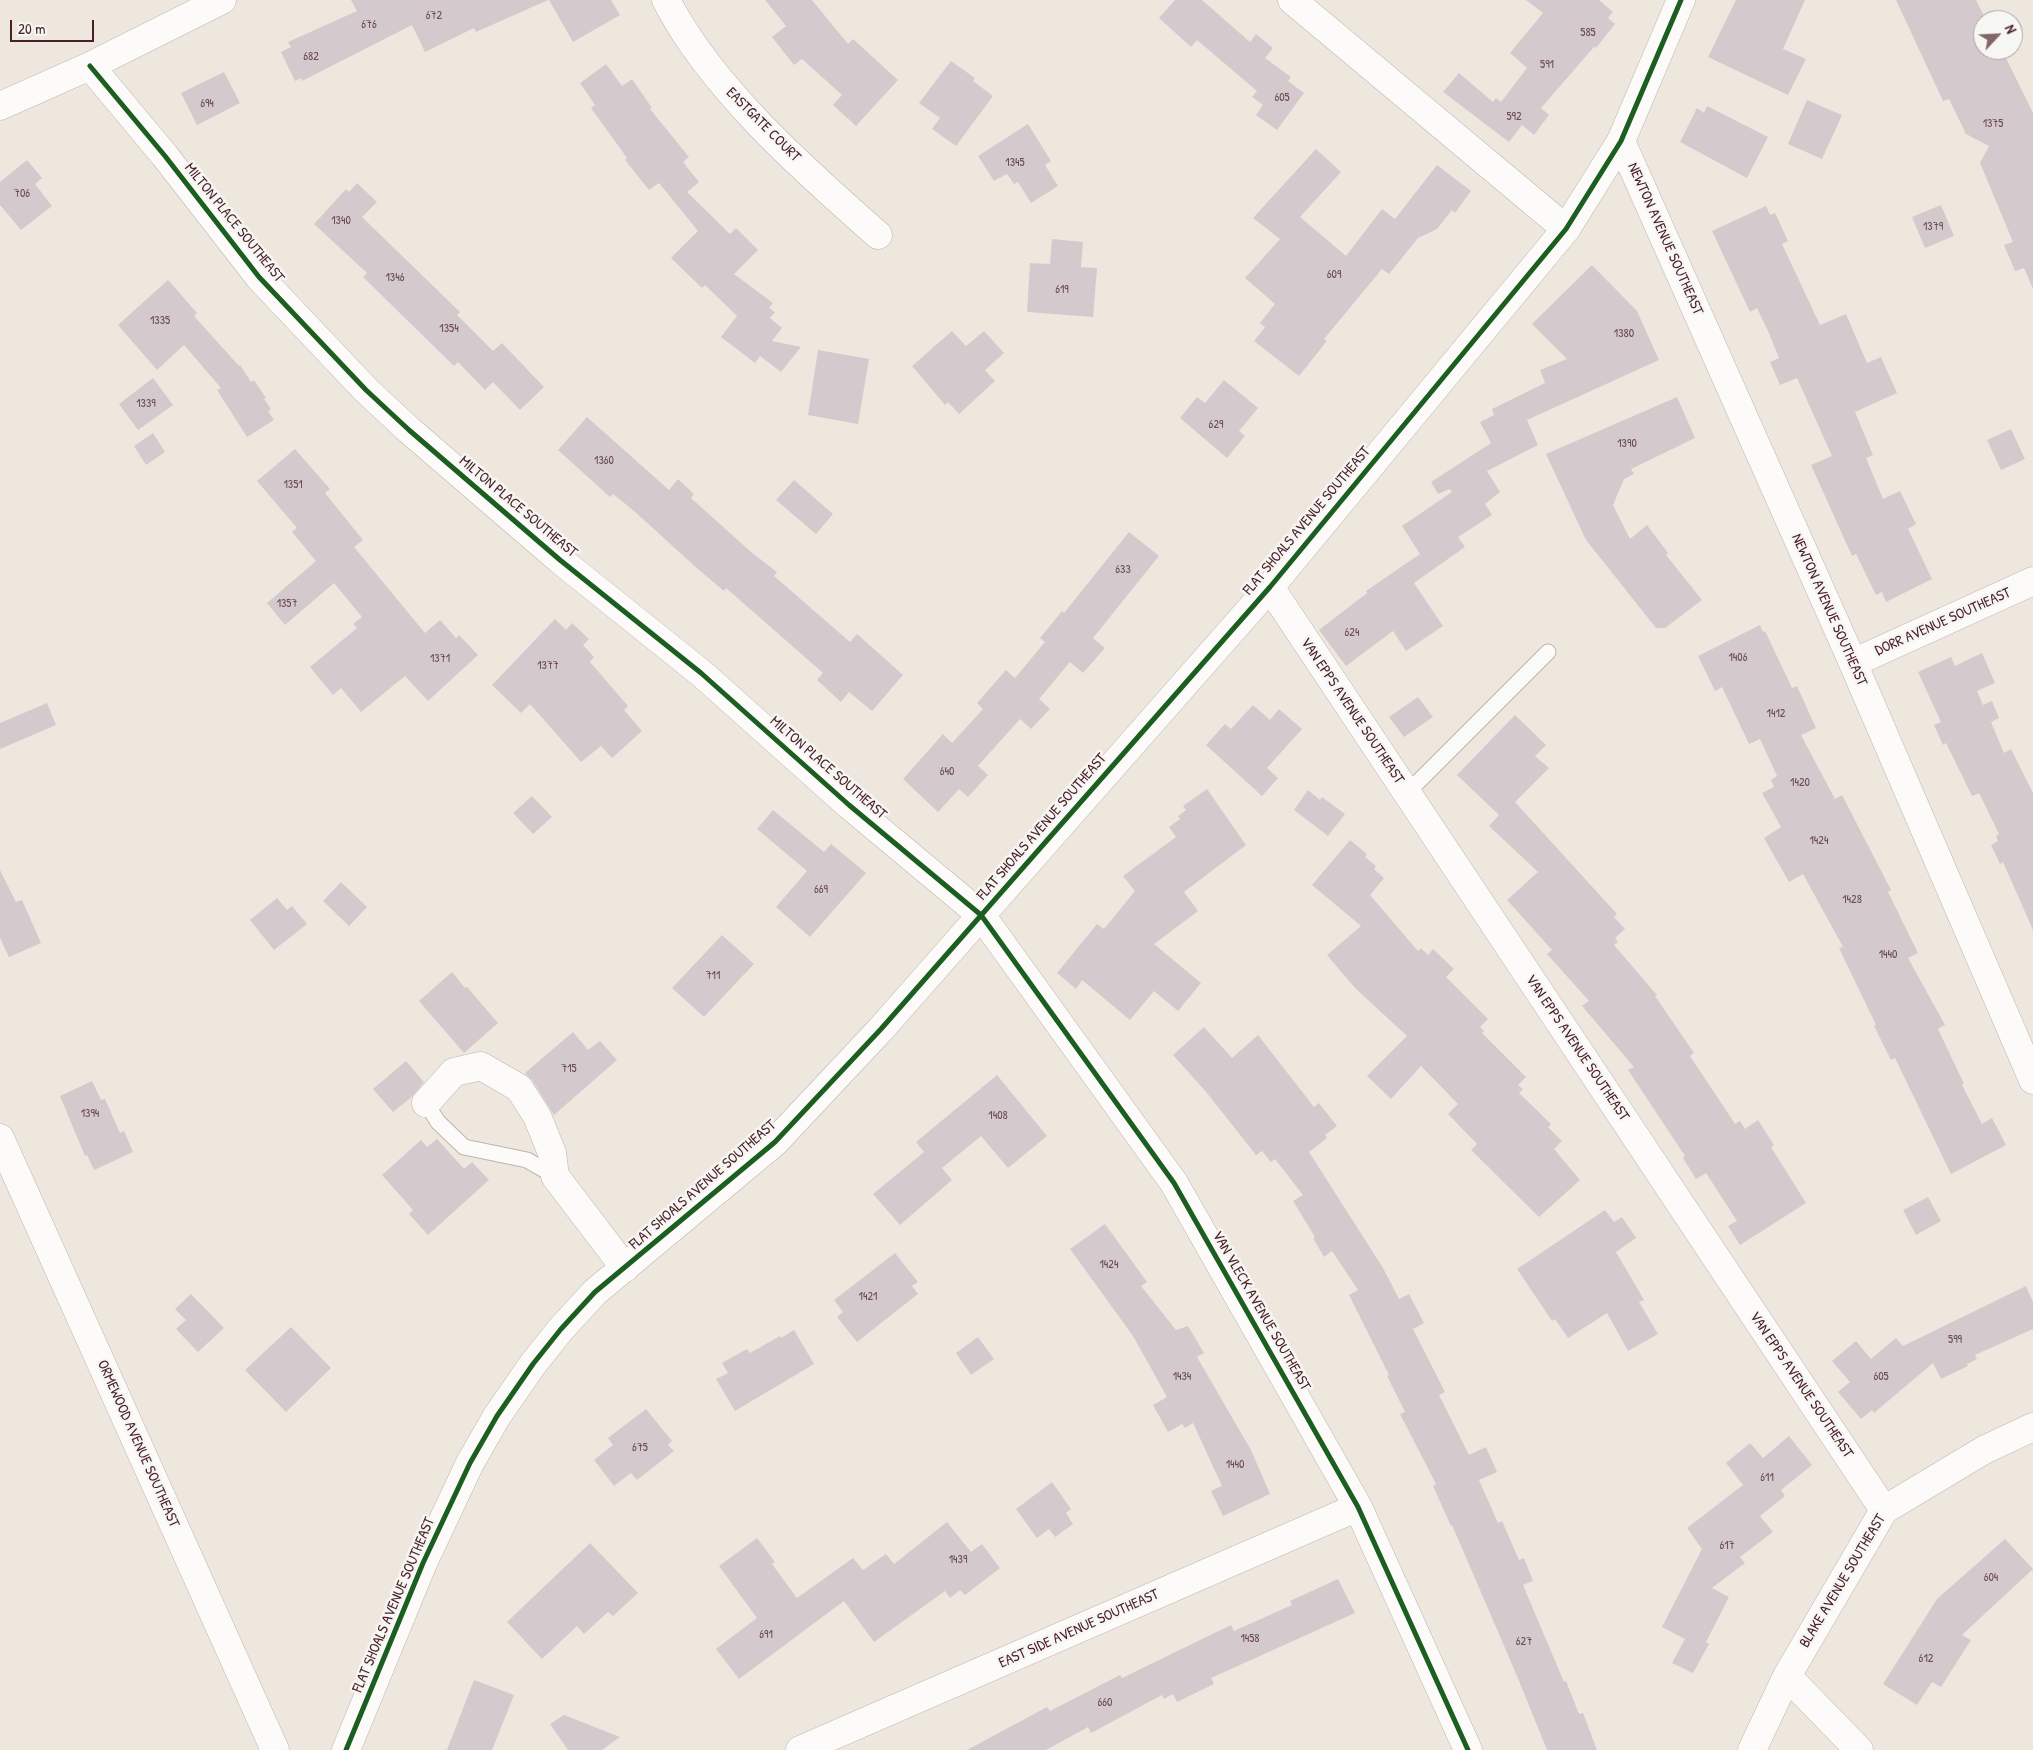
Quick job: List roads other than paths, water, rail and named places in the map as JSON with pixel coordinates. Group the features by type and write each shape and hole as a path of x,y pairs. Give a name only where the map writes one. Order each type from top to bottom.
{"street":[{"path":"0,106 90,66 222,0"},
{"name":"EASTGATE COURT","path":"666,0 718,80 832,194 878,235"},
{"path":"1292,0 1566,228"},
{"name":"FLAT SHOALS AVENUE SOUTHEAST","path":"346,1750 423,1563 470,1463 497,1416 561,1329 595,1292 775,1142 881,1029 1270,587 1566,228 1621,142 1682,0"},
{"name":"MILTON PLACE SOUTHEAST","path":"90,66 165,156 259,277 366,390 409,430 552,554 701,673 849,804 981,916"},
{"name":"NEWTON AVENUE SOUTHEAST","path":"1621,142 1853,662 2033,1080"},
{"name":"DORR AVENUE SOUTHEAST","path":"1853,662 2033,581"},
{"name":"VAN EPPS AVENUE SOUTHEAST","path":"1270,587 1884,1510"},
{"name":"VAN VLECK AVENUE SOUTHEAST","path":"981,916 1174,1183 1358,1507 1468,1750"},
{"path":"426,1103 454,1072 481,1066 519,1088 540,1126 552,1153 555,1176 625,1268"},
{"name":"ORMEWOOD AVENUE SOUTHEAST","path":"0,1138 275,1750"},
{"name":"BLAKE AVENUE SOUTHEAST","path":"1752,1750 1787,1676 1884,1510 1984,1450 2033,1427"},
{"name":"EAST SIDE AVENUE SOUTHEAST","path":"800,1750 846,1742 1358,1507"},
{"path":"1787,1676 1859,1750"}],"lane":[{"path":"1407,793 1548,652"},
{"path":"426,1103 438,1122 464,1147 527,1160 555,1176"}]}
